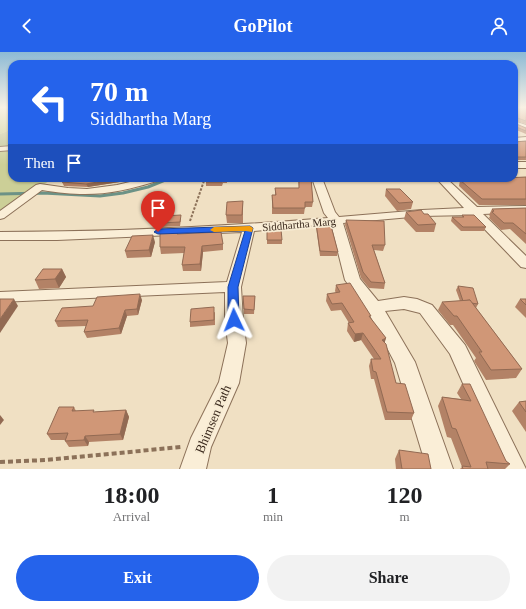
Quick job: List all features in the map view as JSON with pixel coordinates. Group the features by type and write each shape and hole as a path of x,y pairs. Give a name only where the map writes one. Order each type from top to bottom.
{"street":[{"path":"0,216 40,188 76,192 92,192 126,187 143,182"},
{"path":"319,182 330,212 336,220 353,280 374,307 405,362 440,469"},
{"path":"444,182 474,210 526,264"},
{"name":"Siddhartha Marg","path":"0,236 57,236 250,228 422,213 526,209"},
{"name":"Bhimsen Path","path":"193,469 199,446 229,383 237,343 234,320 233,287 250,228"},
{"path":"0,297 233,287"},
{"path":"374,307 404,303 418,305 426,309 458,350 514,469"}],"path":[{"path":"187,231 204,182"},
{"path":"0,462 46,460 199,446"}],"green space":[{"path":"0,126 8,126 8,131 0,134"},
{"path":"8,131 8,148 0,149 0,134"},
{"path":"8,148 8,182 47,182 0,216 0,149"}],"building":[{"path":"518,126 526,128 526,131 518,128"},
{"path":"526,141 526,157 518,157 518,142"},
{"path":"518,177 526,177 526,199 482,199 462,182 518,182"},
{"path":"62,182 98,182 86,184"},
{"path":"299,182 311,182 313,202 305,202 305,208 273,208 272,195 276,195 275,188 299,188"},
{"path":"386,189 400,189 413,202 399,203"},
{"path":"243,201 242,215 226,215 227,202"},
{"path":"526,208 526,234 513,223 504,223 492,212 494,211 492,209"},
{"path":"421,210 424,214 428,214 436,224 418,225 406,212"},
{"path":"181,215 180,222 161,223 163,216"},
{"path":"462,215 474,215 486,227 463,227 452,217 464,217"},
{"path":"346,220 384,221 385,245 372,245 385,283 371,282 363,272"},
{"path":"330,222 338,252 320,251 316,223"},
{"path":"267,229 281,229 282,240 267,240"},
{"path":"178,230 177,234 221,232 223,244 202,246 200,264 182,265 185,247 160,247 160,231"},
{"path":"153,235 149,250 125,251 132,236"},
{"path":"43,269 62,269 55,279 35,280"},
{"path":"350,283 371,316 369,316 386,338 382,340 386,344 396,383 405,384 414,413 387,412 376,372 373,371 371,359 381,359 363,333 355,334 348,323 354,322 342,303 332,304 327,294 340,292 336,285"},
{"path":"458,286 473,288 478,304 471,303 470,300 463,301"},
{"path":"140,294 137,309 125,310 119,328 84,332 88,320 55,321 62,308 93,306 97,297"},
{"path":"243,296 255,296 254,310 244,309"},
{"path":"0,299 14,299 0,319"},
{"path":"520,299 526,299 526,305"},
{"path":"470,300 522,369 491,370 479,352 482,352 457,316 454,316 442,302"},
{"path":"214,307 214,320 190,322 191,309"},
{"path":"462,384 470,384 506,461 510,464 486,462 488,469 463,469 462,466 471,467 456,429 452,428 442,397 471,401"},
{"path":"526,401 526,412 519,402"},
{"path":"59,407 74,407 72,411 94,410 93,412 126,410 120,434 85,436 84,440 65,441 68,433 47,434"},
{"path":"399,450 428,454 431,469 402,469"}],"waterway":[{"path":"0,194 43,193 100,196 123,193 148,187 160,182"}],"slow traffic":[{"path":"214,230 250,228 249,230"}],"route":[{"path":"158,232 250,228 233,287 234,320"}]}
